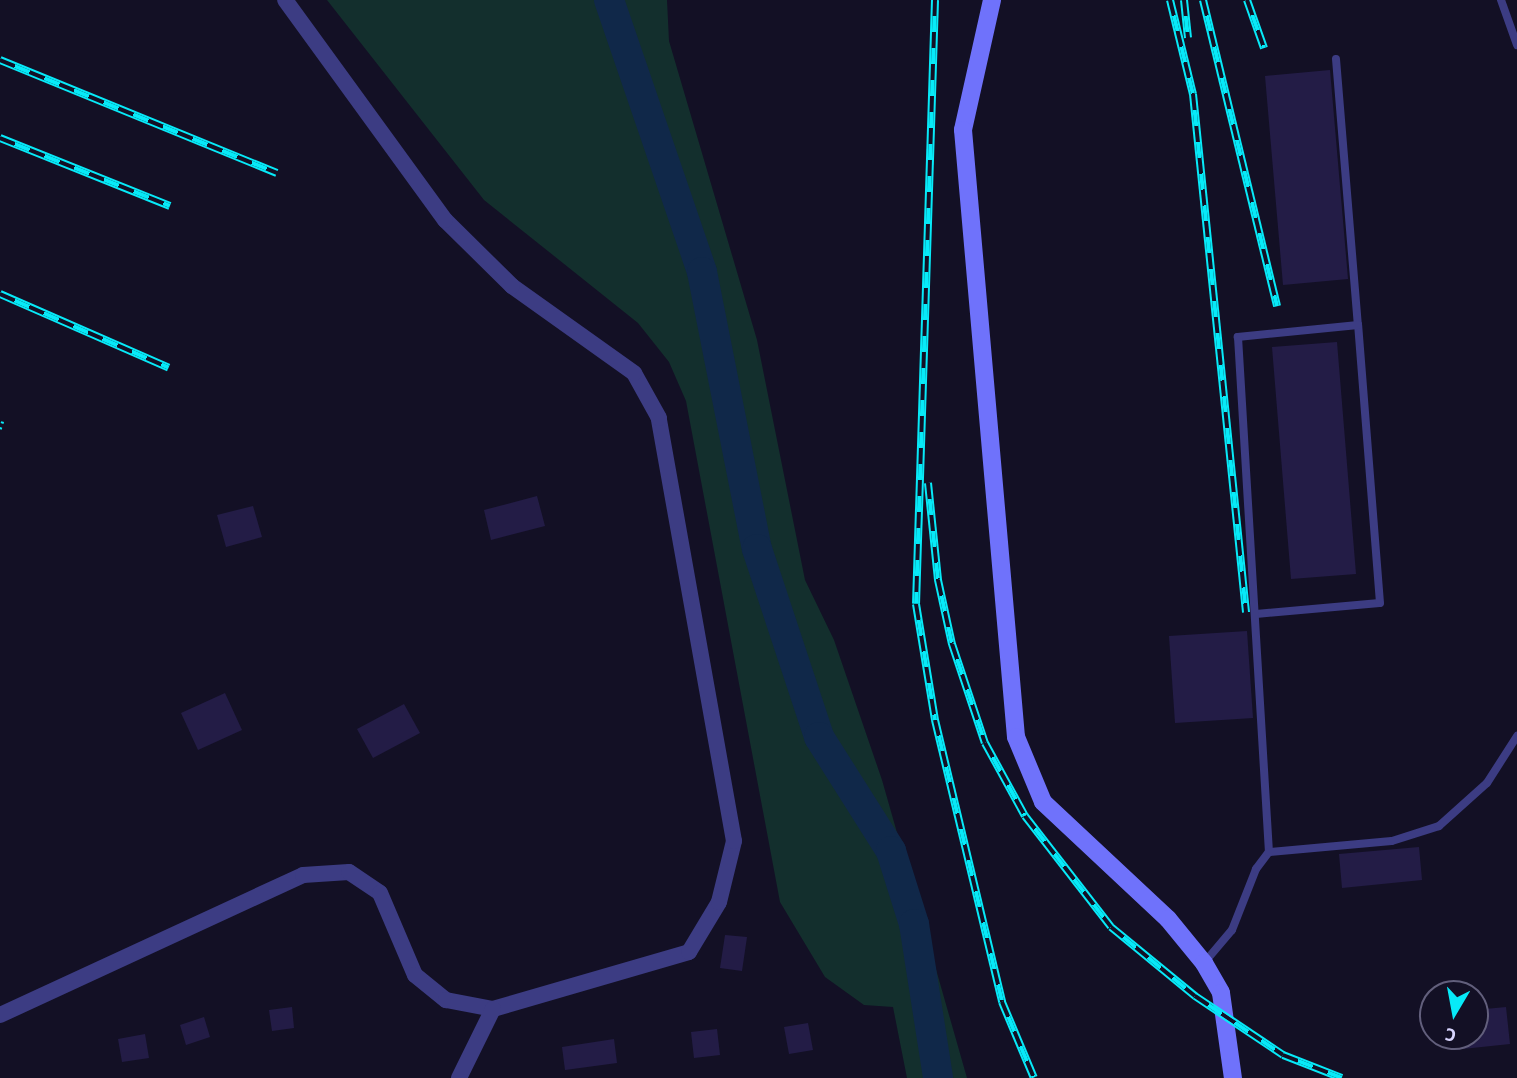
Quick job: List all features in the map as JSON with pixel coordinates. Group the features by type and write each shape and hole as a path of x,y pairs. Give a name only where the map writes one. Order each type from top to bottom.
{"street":[{"path":"0,1015 303,876 349,872 380,894 415,975 446,1000 493,1009 689,952 719,902 734,841 659,418 634,373 512,286 445,220 285,0"},
{"path":"992,0 963,130 1016,737 1043,802 1168,919 1204,963 1221,993 1233,1078"},
{"path":"459,1078 493,1009"}],"lane":[{"path":"1501,0 1517,45"},
{"path":"1256,614 1380,603 1336,59"},
{"path":"1204,963 1232,930 1256,869 1269,852 1238,337 1358,325"},
{"path":"1269,852 1392,841 1439,826 1487,783 1517,736"}],"green space":[{"path":"327,0 667,0 669,41 757,340 805,580 834,640 882,780 967,1078 907,1078 893,1007 864,1005 825,977 780,902 686,401 669,362 638,323 484,200"}],"building":[{"path":"1330,70 1348,279 1283,285 1265,76"},
{"path":"1337,342 1356,574 1291,579 1272,347"},
{"path":"537,496 545,526 491,540 484,510"},
{"path":"253,506 262,537 226,547 217,515"},
{"path":"1247,631 1253,718 1175,723 1169,636"},
{"path":"225,693 242,730 198,750 181,713"},
{"path":"404,704 420,733 373,758 357,729"},
{"path":"1419,847 1422,880 1342,888 1339,854"},
{"path":"725,935 747,937 742,971 720,968"},
{"path":"292,1007 294,1028 272,1031 269,1010"},
{"path":"1506,1007 1510,1044 1489,1046 1489,1009"},
{"path":"204,1017 210,1037 186,1045 180,1025"},
{"path":"808,1023 813,1050 789,1054 784,1027"},
{"path":"717,1029 720,1055 694,1058 691,1032"},
{"path":"145,1034 149,1058 122,1062 118,1039"},
{"path":"614,1039 617,1063 565,1070 562,1047"}],"waterway":[{"path":"609,0 702,272 757,549 819,737 891,851 914,924 938,1078"}],"railway":[{"path":"935,0 916,604 935,720 1002,1002 1034,1078"},
{"path":"1170,0 1193,94 1246,612"},
{"path":"1184,0 1188,38"},
{"path":"1203,0 1277,306"},
{"path":"1247,0 1264,48"},
{"path":"0,60 277,173"},
{"path":"0,138 170,206"},
{"path":"0,294 169,368"},
{"path":"928,483 938,580 952,644 985,743 1025,816 1111,927 1195,996 1283,1055 1342,1078"}]}
